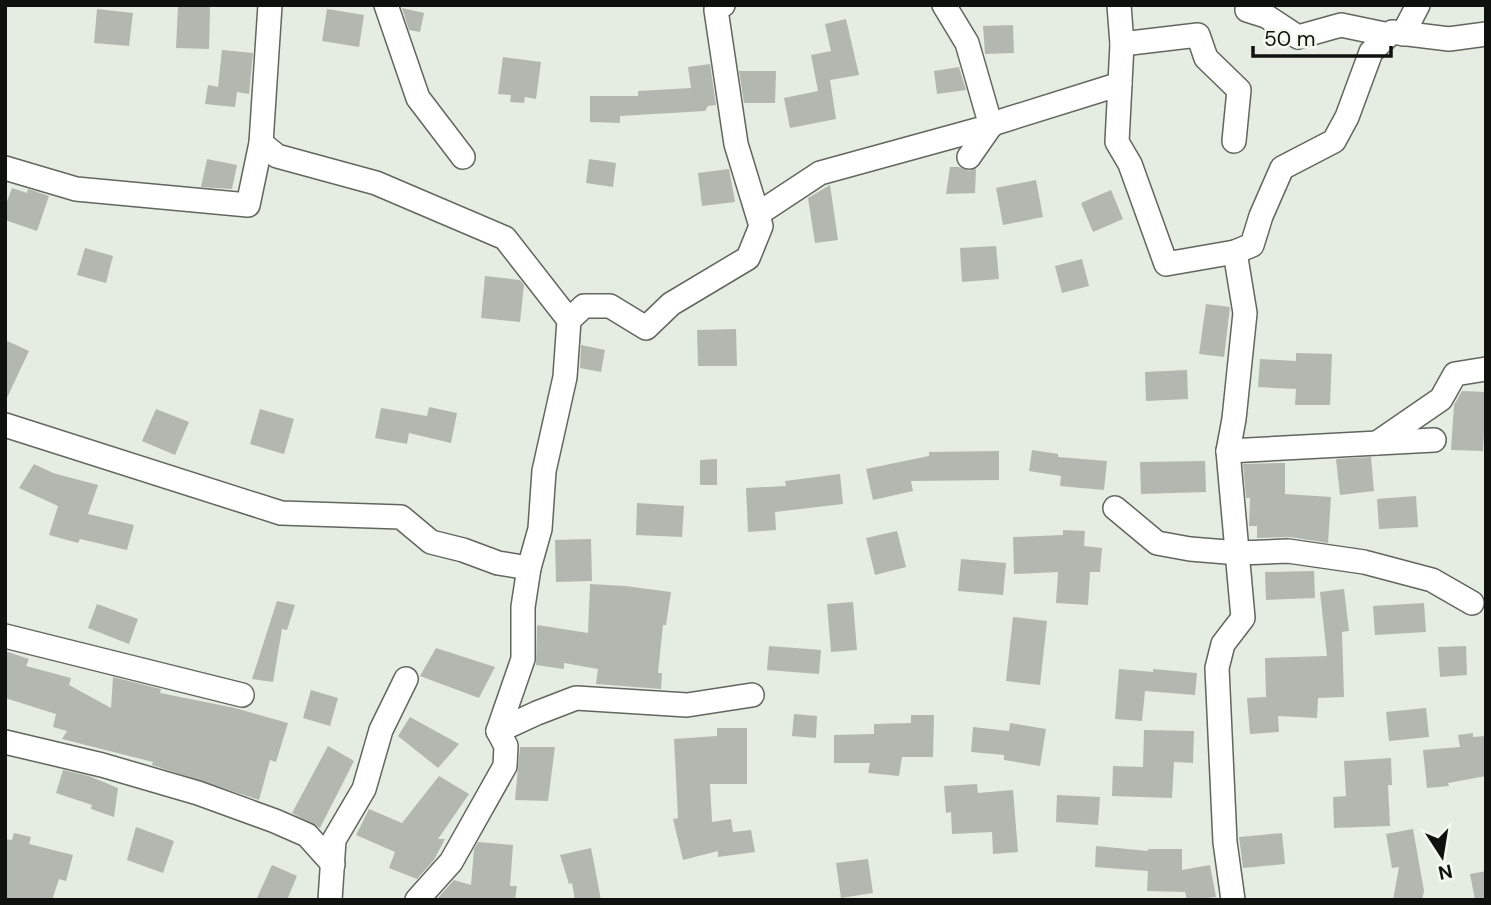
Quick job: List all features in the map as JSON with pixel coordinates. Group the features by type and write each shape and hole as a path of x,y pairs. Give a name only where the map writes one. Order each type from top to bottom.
{"street":[{"path":"5,168 76,189 248,205 261,143 270,5"},
{"path":"386,5 418,98 463,156"},
{"path":"569,320 584,306 610,306 646,328 671,304 748,258 761,226 736,144 716,10 723,5"},
{"path":"944,5 967,43 991,126"},
{"path":"1119,5 1122,44 1117,142 1130,164 1166,264 1235,252 1252,246 1261,216 1282,168 1334,141 1347,117 1371,52 1396,34 1418,5"},
{"path":"1247,10 1266,16 1298,37 1341,25 1449,39 1486,34"},
{"path":"1122,44 1198,35 1206,58 1239,90 1234,141"},
{"path":"758,214 820,173 991,126 1120,84"},
{"path":"969,157 991,126"},
{"path":"261,143 277,156 376,183 505,238 569,320 565,377 544,471 540,529 529,568 523,607 523,659 498,731 506,746 505,766 451,862 417,900"},
{"path":"1233,900 1225,842 1217,668 1223,644 1243,618 1239,553 1227,451 1234,419 1245,313 1235,252"},
{"path":"1377,443 1441,399 1455,374 1486,369"},
{"path":"5,425 281,513 401,517 431,542 498,563 529,568"},
{"path":"1227,451 1434,440"},
{"path":"1115,508 1157,543 1239,553 1288,551 1364,562 1433,580 1472,603"},
{"path":"5,636 242,695"},
{"path":"330,900 334,840 364,789 381,730 406,679"},
{"path":"498,731 576,698 687,705 752,695"},
{"path":"5,742 102,765 198,793 275,821 307,835 333,863"}],"building":[{"path":"178,6 210,7 209,49 176,48"},
{"path":"402,8 424,13 420,32 409,30"},
{"path":"97,9 133,13 129,46 94,43"},
{"path":"327,9 364,15 359,47 322,41"},
{"path":"846,19 859,75 830,80 836,119 790,128 784,98 818,91 811,55 831,51 825,24"},
{"path":"1013,25 1014,53 985,54 983,26"},
{"path":"222,50 253,53 249,94 237,92 235,107 205,104 208,85 218,87"},
{"path":"503,57 541,62 536,99 525,97 524,103 510,102 511,95 498,94"},
{"path":"710,64 716,105 708,106 705,111 620,116 620,123 590,122 590,96 638,96 638,91 691,88 688,67"},
{"path":"959,67 966,90 937,94 934,71"},
{"path":"739,71 776,71 775,103 744,103"},
{"path":"207,159 237,165 232,189 201,187"},
{"path":"589,159 616,163 613,187 586,183"},
{"path":"950,167 969,171 976,168 975,193 946,194"},
{"path":"729,169 735,202 702,206 698,173"},
{"path":"1036,180 1043,217 1003,225 996,188"},
{"path":"830,185 838,240 815,243 808,198"},
{"path":"12,188 27,193 28,189 49,196 37,231 5,220 5,207"},
{"path":"1111,190 1123,219 1093,232 1081,203"},
{"path":"996,246 999,279 962,282 960,248"},
{"path":"85,248 113,256 106,283 77,275"},
{"path":"1082,259 1089,286 1062,293 1055,266"},
{"path":"485,276 520,280 524,285 520,322 481,318"},
{"path":"1206,304 1230,307 1224,357 1199,354"},
{"path":"736,329 737,366 698,366 697,330"},
{"path":"5,340 29,351 5,402"},
{"path":"581,345 605,350 601,372 580,368"},
{"path":"1296,353 1332,354 1330,405 1295,405 1296,389 1258,387 1260,359 1296,361"},
{"path":"1187,370 1188,399 1146,401 1145,372"},
{"path":"1462,391 1486,392 1483,451 1451,450 1454,405"},
{"path":"429,407 457,413 451,443 409,433 407,444 375,438 381,408 427,416"},
{"path":"156,409 189,422 175,455 142,441"},
{"path":"260,409 294,419 284,454 250,444"},
{"path":"1032,450 1058,454 1058,457 1107,461 1104,490 1060,486 1061,476 1029,471"},
{"path":"999,451 999,480 911,481 913,491 873,500 866,469 929,456 929,452"},
{"path":"1371,457 1374,491 1340,495 1336,459"},
{"path":"717,459 717,485 700,485 700,460"},
{"path":"1205,461 1206,492 1141,494 1140,462"},
{"path":"1285,463 1285,494 1331,497 1328,543 1290,537 1257,538 1257,526 1249,526 1250,498 1246,498 1243,464"},
{"path":"34,464 53,473 98,485 88,514 134,525 127,550 80,539 78,543 49,535 58,506 19,488"},
{"path":"840,474 843,504 775,512 776,530 748,532 746,488 786,486 785,481"},
{"path":"1416,496 1418,527 1379,529 1377,499"},
{"path":"637,503 684,506 682,537 636,535"},
{"path":"1063,530 1085,531 1084,546 1102,548 1100,572 1090,572 1088,605 1056,603 1058,572 1014,574 1013,537 1063,535"},
{"path":"897,531 906,567 875,575 866,538"},
{"path":"591,539 592,581 556,582 555,540"},
{"path":"961,559 1006,563 1003,595 958,591"},
{"path":"1314,571 1315,598 1266,600 1265,572"},
{"path":"590,584 671,592 666,625 663,625 658,673 662,673 661,689 596,684 598,669 564,663 564,669 536,665 537,625 588,633"},
{"path":"1344,589 1349,631 1342,632 1344,697 1318,698 1317,718 1278,716 1279,732 1250,734 1247,698 1266,697 1265,658 1327,656 1320,592"},
{"path":"277,601 295,605 287,630 282,629 273,682 252,679"},
{"path":"853,602 857,650 831,652 827,604"},
{"path":"1424,603 1426,632 1375,635 1373,606"},
{"path":"97,604 138,619 129,644 88,628"},
{"path":"1013,617 1047,621 1040,685 1006,681"},
{"path":"769,646 821,650 819,674 767,670"},
{"path":"1466,646 1467,675 1440,677 1438,647"},
{"path":"436,648 495,667 479,698 420,676"},
{"path":"5,651 29,659 26,666 71,678 69,685 111,708 113,677 161,689 160,693 235,708 288,723 276,762 270,760 259,800 152,765 153,762 62,739 67,731 53,727 56,714 5,698"},
{"path":"1119,669 1197,673 1195,695 1145,691 1142,721 1115,719"},
{"path":"311,690 338,698 330,726 303,718"},
{"path":"1426,708 1429,737 1389,741 1386,712"},
{"path":"794,714 817,716 816,738 792,736"},
{"path":"911,715 934,715 933,757 902,757 899,776 868,773 870,763 834,763 834,735 874,734 874,724 911,723"},
{"path":"410,717 459,744 438,768 398,736"},
{"path":"1010,723 1046,729 1040,766 1004,760 1004,755 971,752 973,727 1009,731"},
{"path":"717,728 747,728 747,784 710,784 712,822 731,819 733,832 751,830 755,852 718,857 718,851 683,860 673,819 678,818 674,739 717,736"},
{"path":"1144,730 1194,731 1193,763 1174,762 1172,798 1112,796 1113,766 1143,767"},
{"path":"1473,733 1473,737 1486,736 1486,776 1448,783 1449,786 1427,788 1423,750 1460,747 1458,735"},
{"path":"328,746 354,761 320,828 292,813"},
{"path":"520,747 555,747 548,801 515,800"},
{"path":"1391,758 1392,785 1388,785 1390,826 1334,828 1333,797 1346,796 1344,761"},
{"path":"63,770 89,776 118,788 114,817 91,809 92,805 56,793"},
{"path":"439,776 469,794 438,839 445,839 434,860 417,879 389,868 395,852 356,835 369,809 402,823"},
{"path":"977,784 978,793 1013,790 1018,852 993,854 992,832 952,834 951,812 946,813 944,786"},
{"path":"1057,795 1100,797 1098,825 1056,822"},
{"path":"136,827 174,841 163,873 127,860"},
{"path":"1413,829 1424,891 1422,900 1393,900 1399,867 1392,868 1386,834"},
{"path":"14,833 31,837 29,844 73,855 66,881 59,879 52,900 5,900 5,839 12,840"},
{"path":"1282,833 1285,864 1243,868 1239,837"},
{"path":"478,842 513,845 510,886 517,886 515,900 436,900 454,880 471,885 474,849"},
{"path":"1096,846 1148,851 1182,849 1182,870 1210,865 1216,897 1187,900 1185,892 1147,891 1148,871 1095,867"},
{"path":"591,848 601,900 575,900 572,883 569,884 560,855"},
{"path":"868,859 873,893 841,898 836,863"},
{"path":"272,865 297,876 287,900 256,900"},
{"path":"1486,871 1486,900 1475,900 1470,874"}]}
